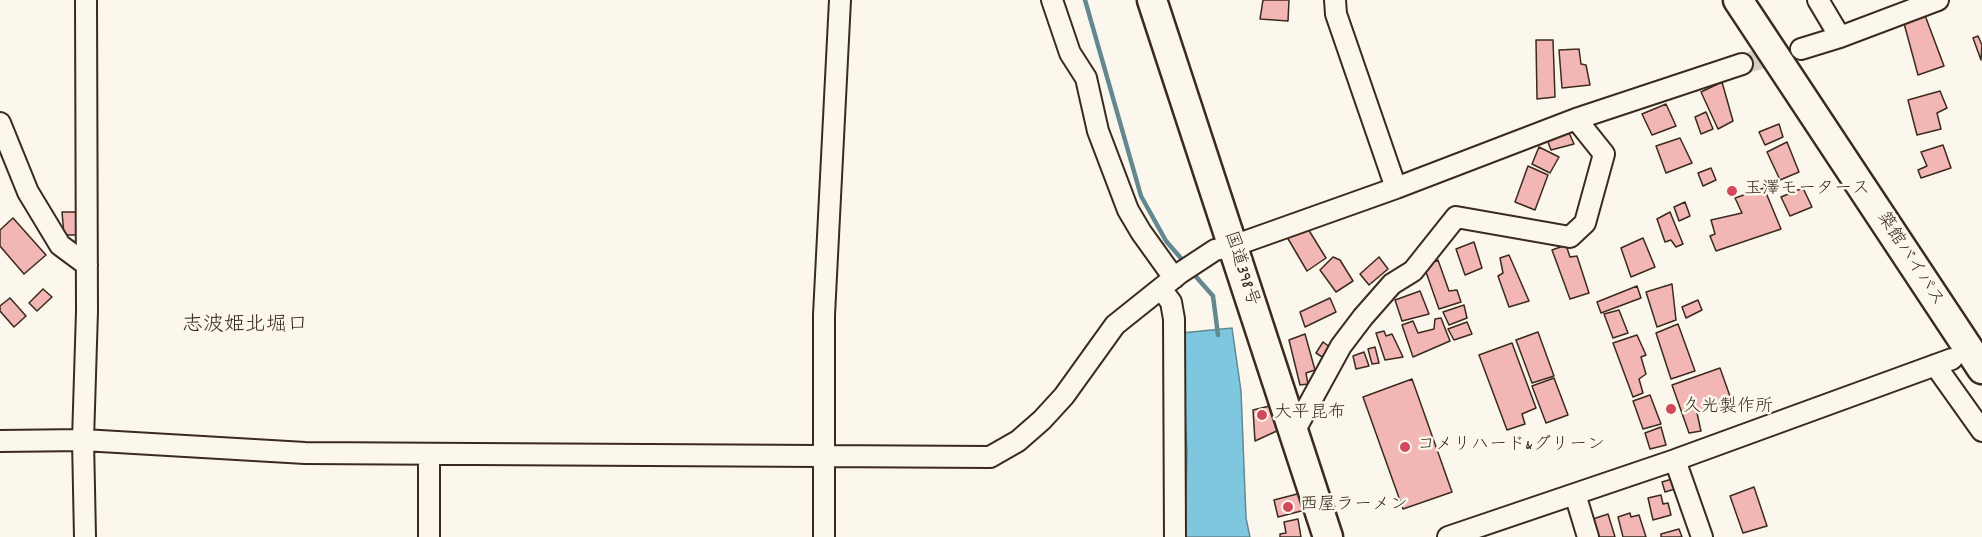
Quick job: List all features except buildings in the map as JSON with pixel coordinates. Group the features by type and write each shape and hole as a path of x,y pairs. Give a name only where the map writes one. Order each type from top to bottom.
{"highway":[{"name":"国道398号","path":"1152,0 1295,430 1328,537"},
{"name":"築館バイパス","path":"1738,0 1982,369"}],"street":[{"path":"85,537 83,440 87,266 86,0"},
{"path":"825,537 824,315 840,0"},
{"path":"1052,0 1070,53 1086,78 1098,131 1128,210 1171,280 1174,319 1175,537"},
{"path":"1335,0 1336,14 1396,188"},
{"path":"1818,0 1840,36"},
{"path":"1801,49 1938,0"},
{"path":"0,441 83,440 305,453 990,457 1018,441 1042,420 1064,396 1115,325 1171,280 1215,250 1233,246 1396,188 1576,119 1742,64"},
{"path":"1295,430 1341,346 1392,284 1413,271 1456,217 1570,237 1585,223 1604,154 1576,119"},
{"path":"0,123 28,192 60,245 87,266"},
{"path":"1448,537 1675,460 1943,362 1982,431"},
{"path":"429,454 429,537"},
{"path":"1675,460 1702,537"},
{"path":"1575,494 1588,537"}],"water":[{"path":"1232,328 1241,391 1246,518 1250,537 1185,537 1187,452 1181,333"}],"waterway":[{"path":"1085,0 1141,196 1166,241 1186,264"},
{"path":"1191,271 1213,296 1218,335"}],"tunnel":[{"path":"1742,64 1786,52"}],"place":[{"name":"玉澤モータース","path":"1732,191"},
{"name":"久光製作所","path":"1671,409"},
{"name":"大平昆布","path":"1262,415"},
{"name":"コメリハード&グリーン","path":"1405,447"},
{"name":"西屋ラーメン","path":"1288,507"}],"district":[{"name":"志波姫北堀口","path":"245,327"}]}
